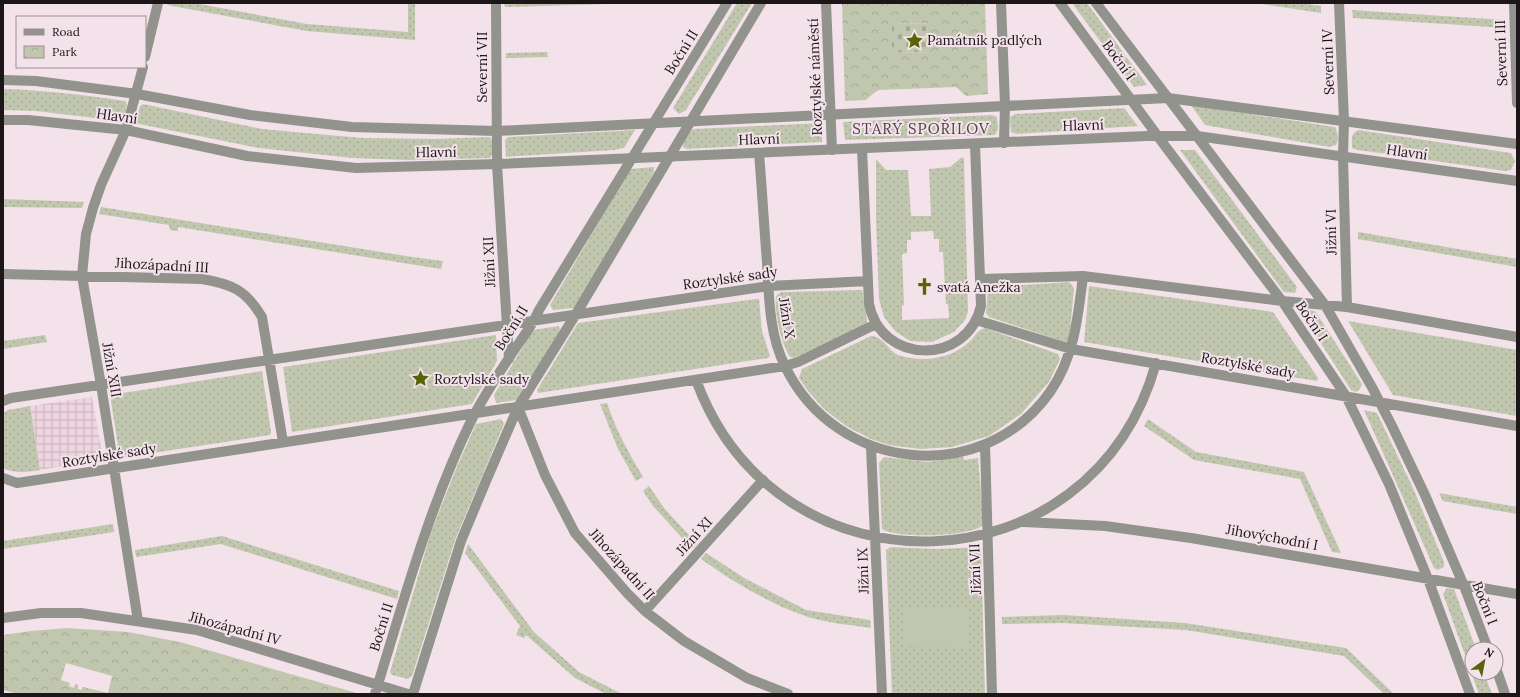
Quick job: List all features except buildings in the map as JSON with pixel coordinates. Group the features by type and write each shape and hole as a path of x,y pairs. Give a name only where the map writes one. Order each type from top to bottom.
{"street":[{"path":"146,54 158,3"},
{"name":"Severní VII","path":"496,3 497,164"},
{"name":"Boční II","path":"376,689 426,529 475,413 534,321 539,310 631,158 727,3"},
{"path":"413,694 461,541 518,407 576,314 761,3"},
{"name":"Roztylské náměstí","path":"826,3 832,150"},
{"path":"1000,3 1005,105 1004,143"},
{"name":"Boční I","path":"1060,3 1130,99 1282,301 1346,396 1389,484 1428,579 1470,694"},
{"name":"Boční I","path":"1096,3 1325,305 1380,403 1425,494 1464,586 1485,641"},
{"name":"Severní IV","path":"1339,3 1344,120 1343,157"},
{"name":"Severní III","path":"1514,3 1517,103"},
{"name":"Jižní XIII","path":"138,621 101,384 82,276 86,234 93,208 101,185 126,130 137,94 143,68"},
{"name":"Hlavní","path":"3,80 36,81 137,94 250,115 352,127 497,131 1168,98 1517,144"},
{"name":"Hlavní","path":"3,120 28,120 126,130 247,156 356,168 497,164 1158,136 1196,136 1517,181"},
{"path":"862,149 869,304 871,315 886,336 895,343 918,350 931,351 948,346 960,340 969,331 976,320 981,306 975,144"},
{"name":"Jižní X","path":"759,153 768,286 773,327 785,366 802,395 826,421 846,434 871,447 896,454 924,456 947,455 985,444 1018,425 1050,392 1061,373 1071,349 1078,318 1083,276"},
{"name":"Jižní VI","path":"1343,157 1347,307"},
{"name":"Jižní XII","path":"497,164 509,359"},
{"name":"Jihozápadní III","path":"3,274 202,279 220,282 238,290 253,302 262,317 283,442"},
{"path":"981,279 1083,276 1282,301 1347,307 1517,337"},
{"name":"Roztylské sady","path":"3,401 11,398 101,384 768,286 868,281"},
{"name":"Roztylské sady","path":"976,320 1071,349 1517,426"},
{"name":"Roztylské sady","path":"3,478 17,483 785,366 798,362 876,324"},
{"path":"696,380 712,416 726,438 742,458 763,480 782,496 803,510 830,523 852,531 875,537 921,542 967,538 988,533 1022,521 1055,503 1078,486 1113,450 1136,415 1156,363"},
{"name":"Jihozápadní II","path":"518,407 545,475 575,532 627,593 645,611 684,641 747,678 788,694"},
{"name":"Jižní VII","path":"985,444 992,694"},
{"name":"Jižní IX","path":"871,447 882,694"},
{"name":"Jižní XI","path":"645,611 763,480"},
{"name":"Jihovýchodní I","path":"1022,521 1105,526 1191,538 1517,594"},
{"name":"Jihozápadní IV","path":"3,618 42,613 81,613 197,630 376,689 408,694"},
{"path":"1500,681 1505,694"}],"shaded area":[{"path":"92,397 103,459 40,470 30,406"}],"green space":[{"path":"168,3 194,3 307,24 408,32 408,3 415,3 415,40 307,31 167,5"},
{"path":"504,3 643,3 505,7"},
{"path":"737,3 752,3 686,110 679,114 673,108"},
{"path":"842,3 985,3 988,94 966,96 956,87 879,90 866,100 845,101","holes":["930,23 931,52 892,53 892,24"]},
{"path":"1072,3 1087,3 1147,85 1134,87"},
{"path":"1255,3 1299,3 1321,6 1321,13"},
{"path":"1352,10 1505,20 1506,28 1353,18"},
{"path":"931,23 931,52 892,53 892,24"},
{"path":"547,52 548,57 506,58 506,53"},
{"path":"3,89 49,92 125,101 127,105 124,118 120,121 36,111 3,110"},
{"path":"143,104 262,129 362,138 435,139 489,137 492,140 492,154 490,158 408,160 352,158 259,148 139,124 135,122 140,106"},
{"path":"1191,105 1335,127 1338,140 1336,145 1329,147 1205,125"},
{"path":"1124,108 1138,126 1016,134 1011,132 1010,117 1015,114"},
{"path":"992,115 997,117 998,130 995,135 845,140 842,122"},
{"path":"822,123 822,142 687,149 683,147 684,139 693,129"},
{"path":"635,130 624,148 614,150 506,157 505,140 508,137"},
{"path":"1358,130 1511,153 1515,161 1511,170 1505,171 1358,150 1352,148 1352,140 1354,133"},
{"path":"1180,150 1195,150 1297,287 1295,293 1284,292"},
{"path":"962,157 964,159 968,312 965,320 954,332 932,342 910,341 895,331 884,317 879,299 876,219 876,159 886,170 908,170 911,216 931,216 929,169 950,167","holes":["933,231 934,239 939,239 939,252 943,252 946,304 948,304 949,318 902,320 902,306 904,305 902,254 907,253 907,240 911,240 911,232"]},
{"path":"654,167 654,172 575,308 553,310 550,305 630,169"},
{"path":"3,199 84,202 82,208 3,207"},
{"path":"101,207 443,261 441,269 178,227 178,231 170,230 169,225 99,214"},
{"path":"1358,232 1517,259 1517,267 1358,239"},
{"path":"1069,282 1074,289 1069,341 1065,342 989,317 986,313 988,289 992,287"},
{"path":"1089,286 1273,312 1318,378 1317,381 1084,342"},
{"path":"862,290 867,320 866,325 794,358 790,357 779,327 776,311 776,296 781,292"},
{"path":"759,299 762,331 770,356 768,358 538,393 537,390 578,323"},
{"path":"1308,310 1315,311 1362,384 1360,389 1356,392 1351,390 1306,320 1305,316"},
{"path":"1348,321 1517,350 1517,416 1393,395"},
{"path":"559,326 560,329 558,334 518,400 496,403 494,395 533,330"},
{"path":"985,328 1058,354 1060,359 1049,382 1021,414 989,436 952,447 920,449 889,445 871,439 846,426 824,409 799,378 802,369 871,336 879,338 898,355 926,359 953,353 969,342 980,330"},
{"path":"45,335 47,342 3,349 3,341"},
{"path":"496,335 497,361 472,404 292,432 283,367"},
{"path":"262,371 271,432 270,435 120,458 110,395"},
{"path":"607,403 623,441 643,477 636,481 618,449 600,404"},
{"path":"30,406 40,470 21,472 8,470 3,468 3,413 8,410"},
{"path":"1364,410 1377,413 1413,488 1444,562 1444,567 1438,570 1434,568"},
{"path":"501,419 504,424 455,540 412,676 408,679 392,675 390,672 431,532 456,469 476,424"},
{"path":"1148,419 1196,452 1304,472 1341,553 1332,552 1300,479 1194,460 1144,426"},
{"path":"884,457 927,462 963,457 964,460 978,458 984,524 966,532 934,535 902,534 882,529 879,463"},
{"path":"649,486 664,508 697,544 692,549 653,506 643,491"},
{"path":"1439,493 1517,507 1517,514 1443,501"},
{"path":"113,524 114,532 3,549 3,541"},
{"path":"222,536 399,591 397,599 221,544 136,557 135,550"},
{"path":"468,544 534,632 579,672 622,694 606,694 575,678 526,635 524,638 516,635 520,626 465,553"},
{"path":"891,547 936,549 981,547 985,694 892,694 886,550"},
{"path":"706,553 746,579 806,610 870,620 871,628 815,619 780,606 739,584 701,559"},
{"path":"1447,588 1454,589 1473,641 1464,641 1464,652 1443,594"},
{"path":"903,608 969,609 969,647 903,646"},
{"path":"1064,615 1185,623 1346,648 1394,694 1384,694 1344,656 1186,630 1063,623 1002,624 1002,617"},
{"path":"67,628 128,632 180,642 360,694 18,694 3,690 3,635","holes":["66,663 112,676 108,693 83,687 82,690 78,689 78,685 75,684 74,688 69,686 70,683 61,680"]},
{"path":"1474,681 1487,681 1492,694 1479,694"}],"place":[{"name":"Památník padlých","path":"914,40"},
{"name":"svatá Anežka","path":"924,287"},
{"name":"Roztylské sady","path":"421,379"}],"district":[{"name":"STARÝ SPOŘILOV","path":"921,129"}]}
